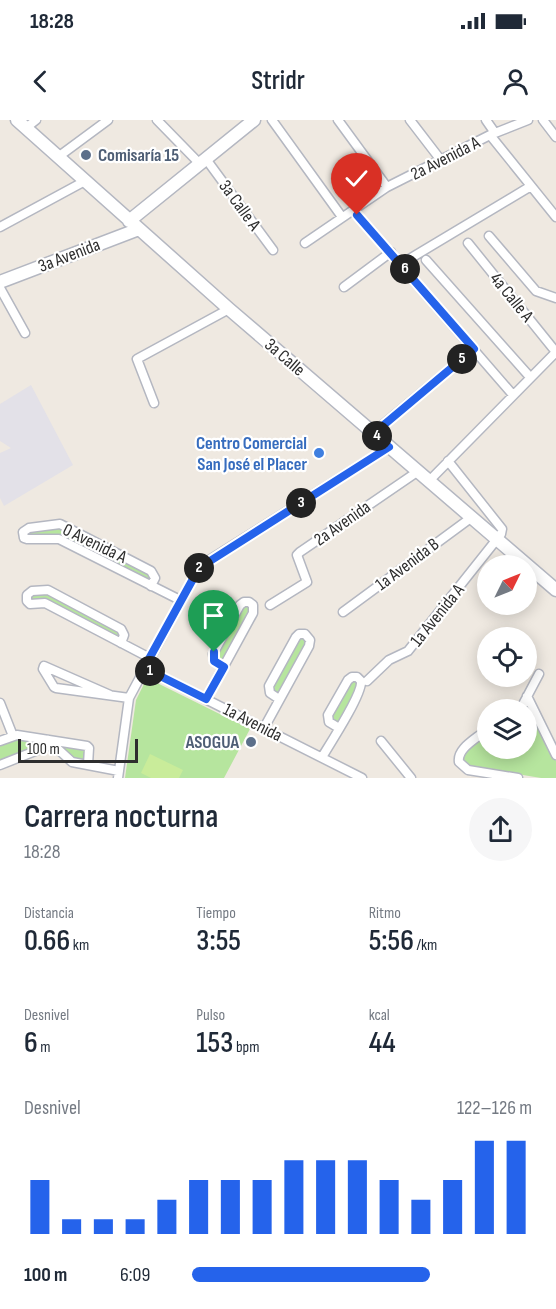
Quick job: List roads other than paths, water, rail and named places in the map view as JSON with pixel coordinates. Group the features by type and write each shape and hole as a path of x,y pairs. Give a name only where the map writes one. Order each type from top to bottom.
{"main road":[{"name":"3a Avenida","path":"0,282 134,225 203,162 254,120"},
{"name":"3a Calle","path":"21,124 229,309 556,590"}],"street":[{"path":"21,124 36,120"},
{"path":"58,157 108,120"},
{"name":"3a Calle A","path":"157,120 203,162 273,250"},
{"path":"272,120 342,217"},
{"path":"338,120 387,187"},
{"path":"410,120 440,159"},
{"path":"486,120 493,134 556,217"},
{"name":"2a Avenida A","path":"305,243 387,187 440,159 528,120"},
{"path":"543,120 556,137"},
{"path":"1,223 85,181"},
{"path":"401,264 531,186"},
{"path":"357,215 513,395"},
{"path":"489,236 536,291 556,298"},
{"name":"4a Calle A","path":"468,243 556,352"},
{"path":"344,287 391,252"},
{"path":"426,260 530,377"},
{"path":"0,288 25,333"},
{"path":"154,403 137,359 229,309"},
{"path":"373,434 474,349"},
{"path":"429,481 556,352"},
{"path":"50,742 72,762 118,775 129,698 197,571 208,561 389,447"},
{"path":"448,461 502,529 497,539"},
{"name":"2a Avenida","path":"270,605 307,582 297,555 300,552 417,472"},
{"name":"1a Avenida B","path":"343,612 472,517"},
{"name":"0 Avenida A","path":"151,586 155,578 151,571 60,524 27,528 23,532 23,537 26,539 59,539 151,586 180,600"},
{"name":"1a Avenida A","path":"367,681 389,660 408,651 497,539"},
{"path":"121,643 124,635 122,629 48,590 32,591 27,595 27,601 30,604 45,603 121,643 150,658"},
{"path":"206,699 224,667 254,611 253,605 249,602 240,604 213,654 214,661 224,667"},
{"path":"264,728 310,643 305,634 296,637 269,686 270,693 279,699"},
{"path":"110,695 44,666 54,687 129,698"},
{"name":"1a Avenida","path":"144,668 362,778"},
{"path":"525,699 539,675"},
{"path":"322,757 339,728 362,687 361,681 357,678 352,677 348,680 328,715 330,722 339,728"},
{"path":"0,703 13,736"},
{"path":"537,716 556,755"},
{"path":"0,741 17,735 87,746 88,765"},
{"path":"477,738 460,752 459,762 467,769 518,778"},
{"path":"381,741 411,778"},
{"path":"0,765 50,742"}],"place":[{"name":"Comisaría 15","path":"86,155"},
{"name":"Centro Comercial San José el Placer","path":"319,453"},
{"name":"ASOGUA","path":"251,742"}]}
